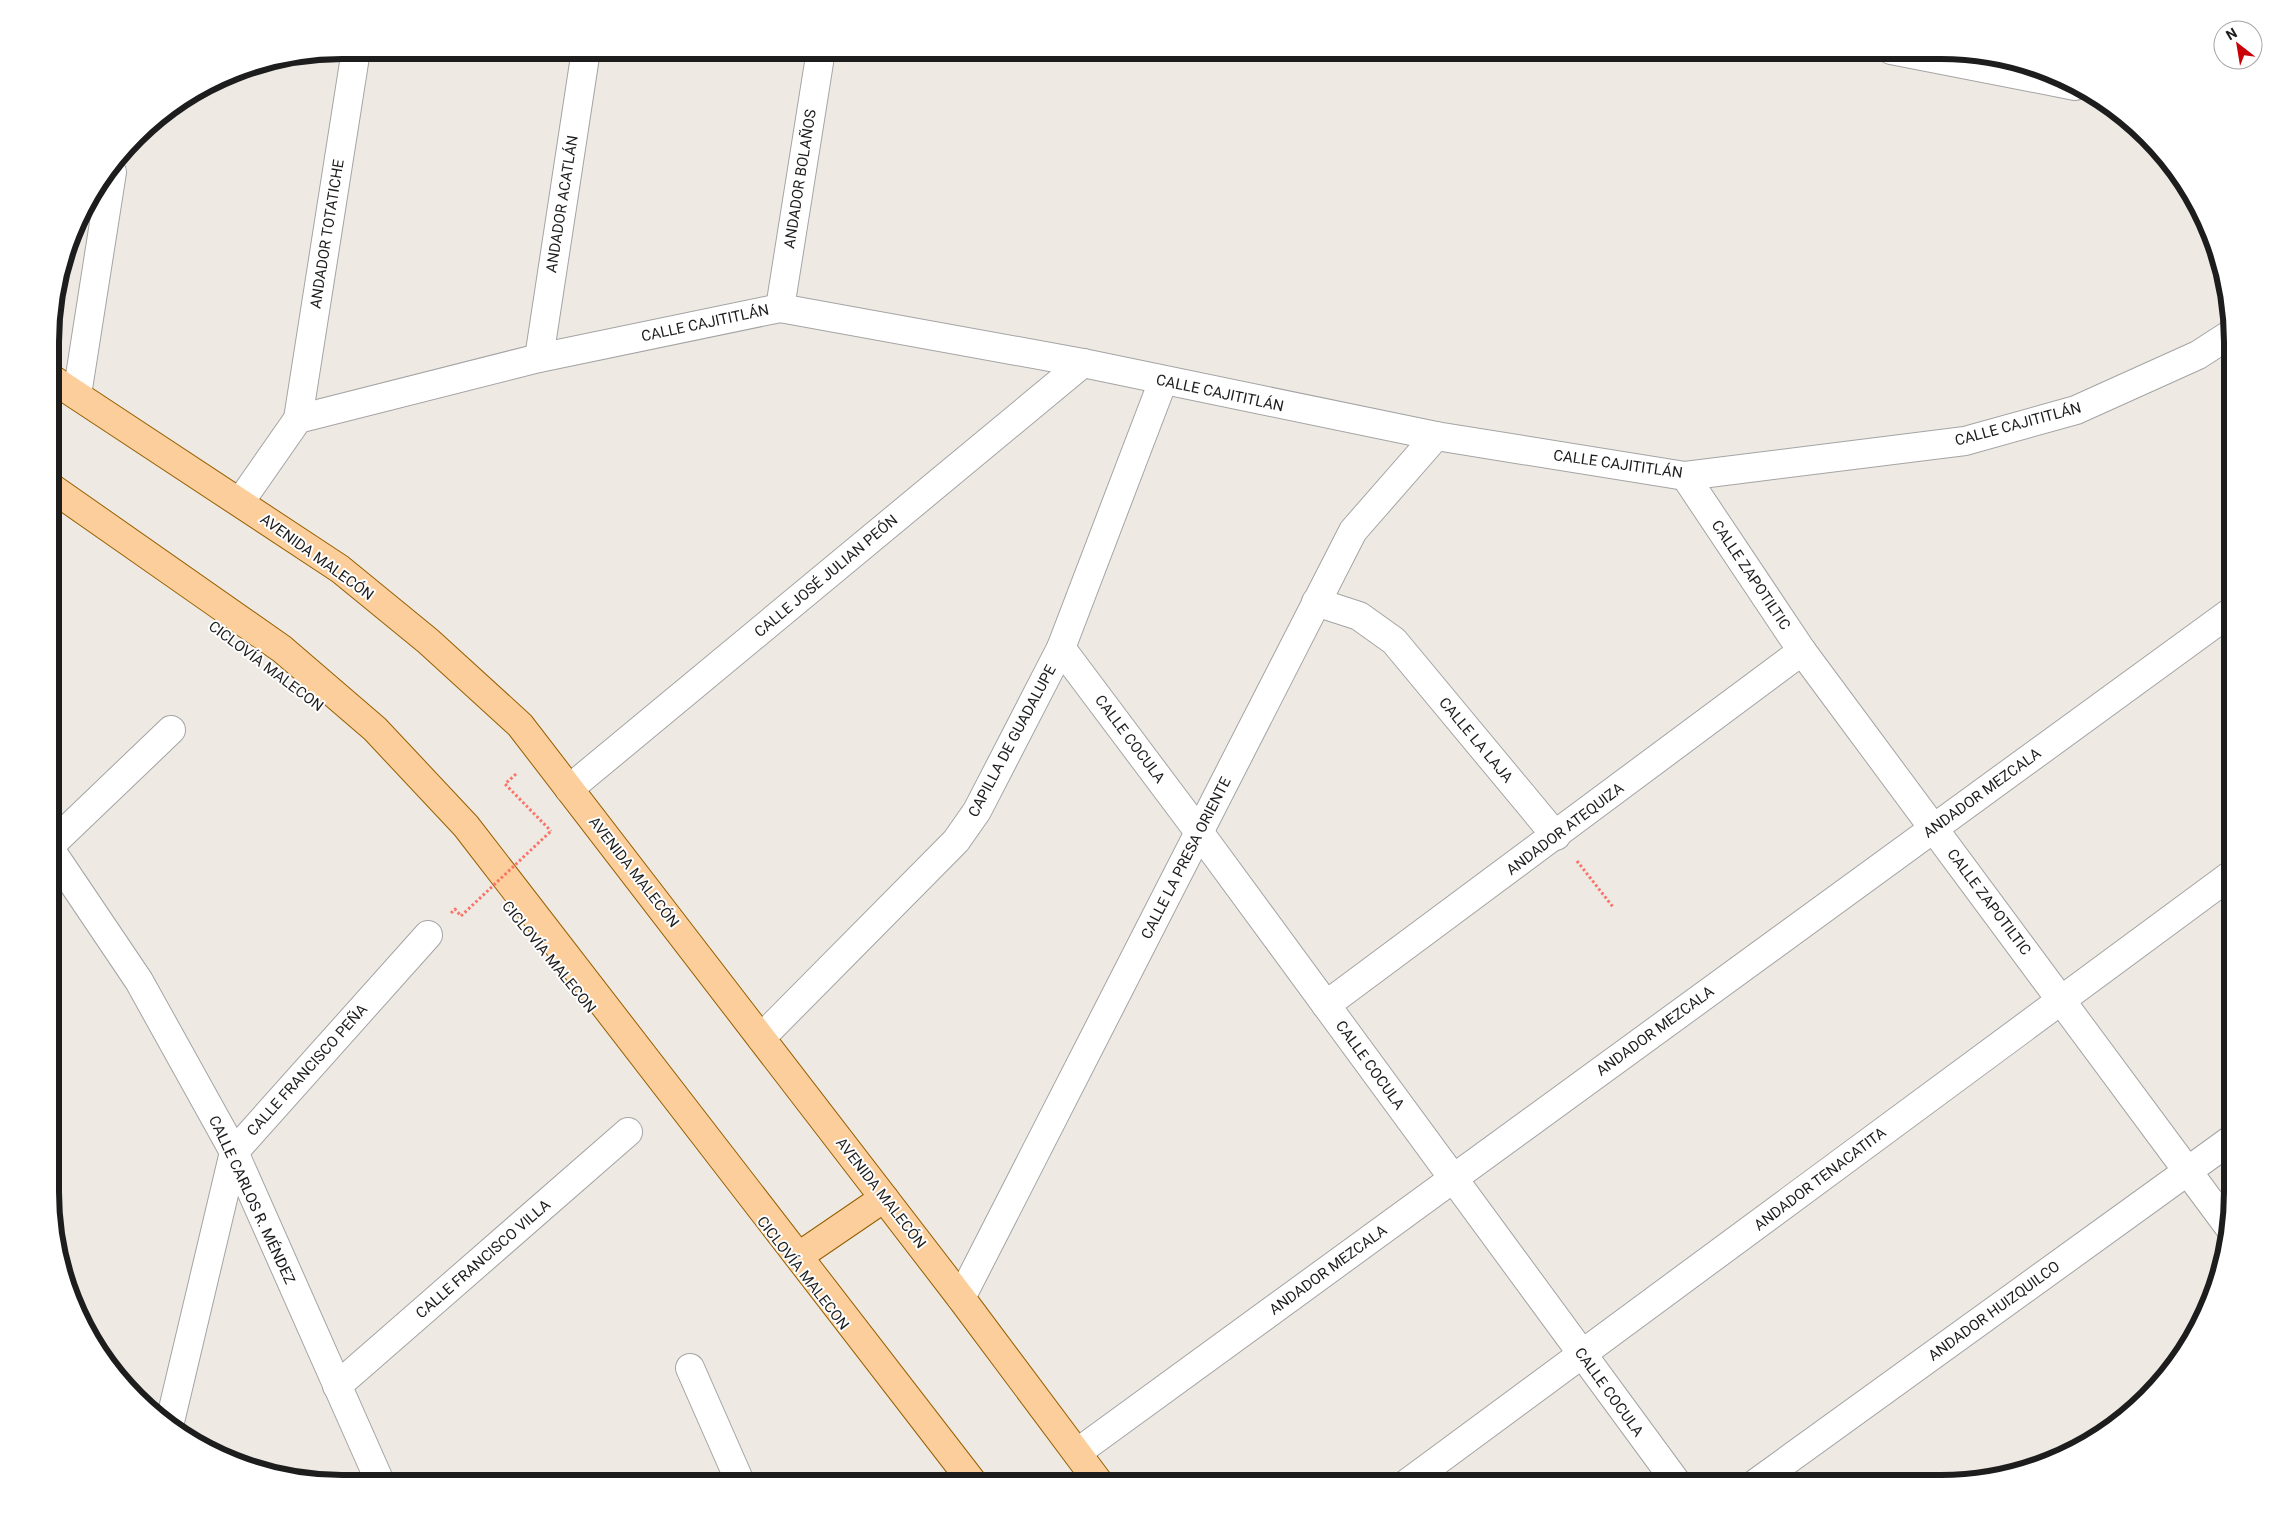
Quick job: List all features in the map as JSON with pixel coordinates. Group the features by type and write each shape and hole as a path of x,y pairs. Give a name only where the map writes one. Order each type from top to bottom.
{"main road":[{"name":"AVENIDA MALECÓN","path":"59,383 340,569 428,641 520,725 961,1298 1094,1475"},
{"path":"59,493 282,649 375,729 466,826 967,1475"},
{"path":"798,1256 884,1198"}],"street":[{"name":"ANDADOR TOTATICHE","path":"298,419 355,59"},
{"name":"ANDADOR ACATLÁN","path":"539,358 585,59"},
{"name":"ANDADOR BOLAÑOS","path":"780,308 820,59"},
{"path":"1937,59 2052,82"},
{"path":"77,395 111,178"},
{"name":"CALLE CAJITITLÁN","path":"298,419 539,358 780,308 1083,364 1436,436 1686,476 1966,441 2076,410 2198,355 2224,338"},
{"name":"CALLE JOSÉ JULIAN PEÓN","path":"569,789 1083,364"},
{"name":"CAPILLA DE GUADALUPE","path":"761,1038 956,841 977,812 1061,648 1163,381"},
{"path":"240,502 298,419"},
{"name":"CALLE LA PRESA ORIENTE","path":"961,1298 1353,531 1436,436"},
{"name":"CALLE ZAPOTILTIC","path":"1686,476 1802,652 2223,1219"},
{"name":"CALLE LA LAJA","path":"1316,602 1358,616 1394,641 1556,836"},
{"name":"ANDADOR MEZCALA","path":"1078,1452 2224,617"},
{"name":"CALLE COCULA","path":"1061,648 1454,1178 1670,1475"},
{"name":"ANDADOR ATEQUIZA","path":"1326,1005 1802,652"},
{"path":"59,837 172,730"},
{"name":"CALLE CARLOS R. MÉNDEZ","path":"59,862 139,981 234,1152 377,1475"},
{"name":"ANDADOR TENACATITA","path":"1418,1475 2224,880"},
{"name":"CALLE FRANCISCO PEÑA","path":"171,1418 234,1152 428,935"},
{"name":"CALLE FRANCISCO VILLA","path":"336,1386 628,1132"},
{"name":"ANDADOR HUIZQUILCO","path":"1768,1475 2224,1145"},
{"path":"690,1368 737,1475"}],"path":[{"path":"454,909 461,916 550,831 505,784"},
{"path":"1556,836 1613,907"},
{"name":"CICLOVÍA MALECON","path":"477,887 489,902"}]}
